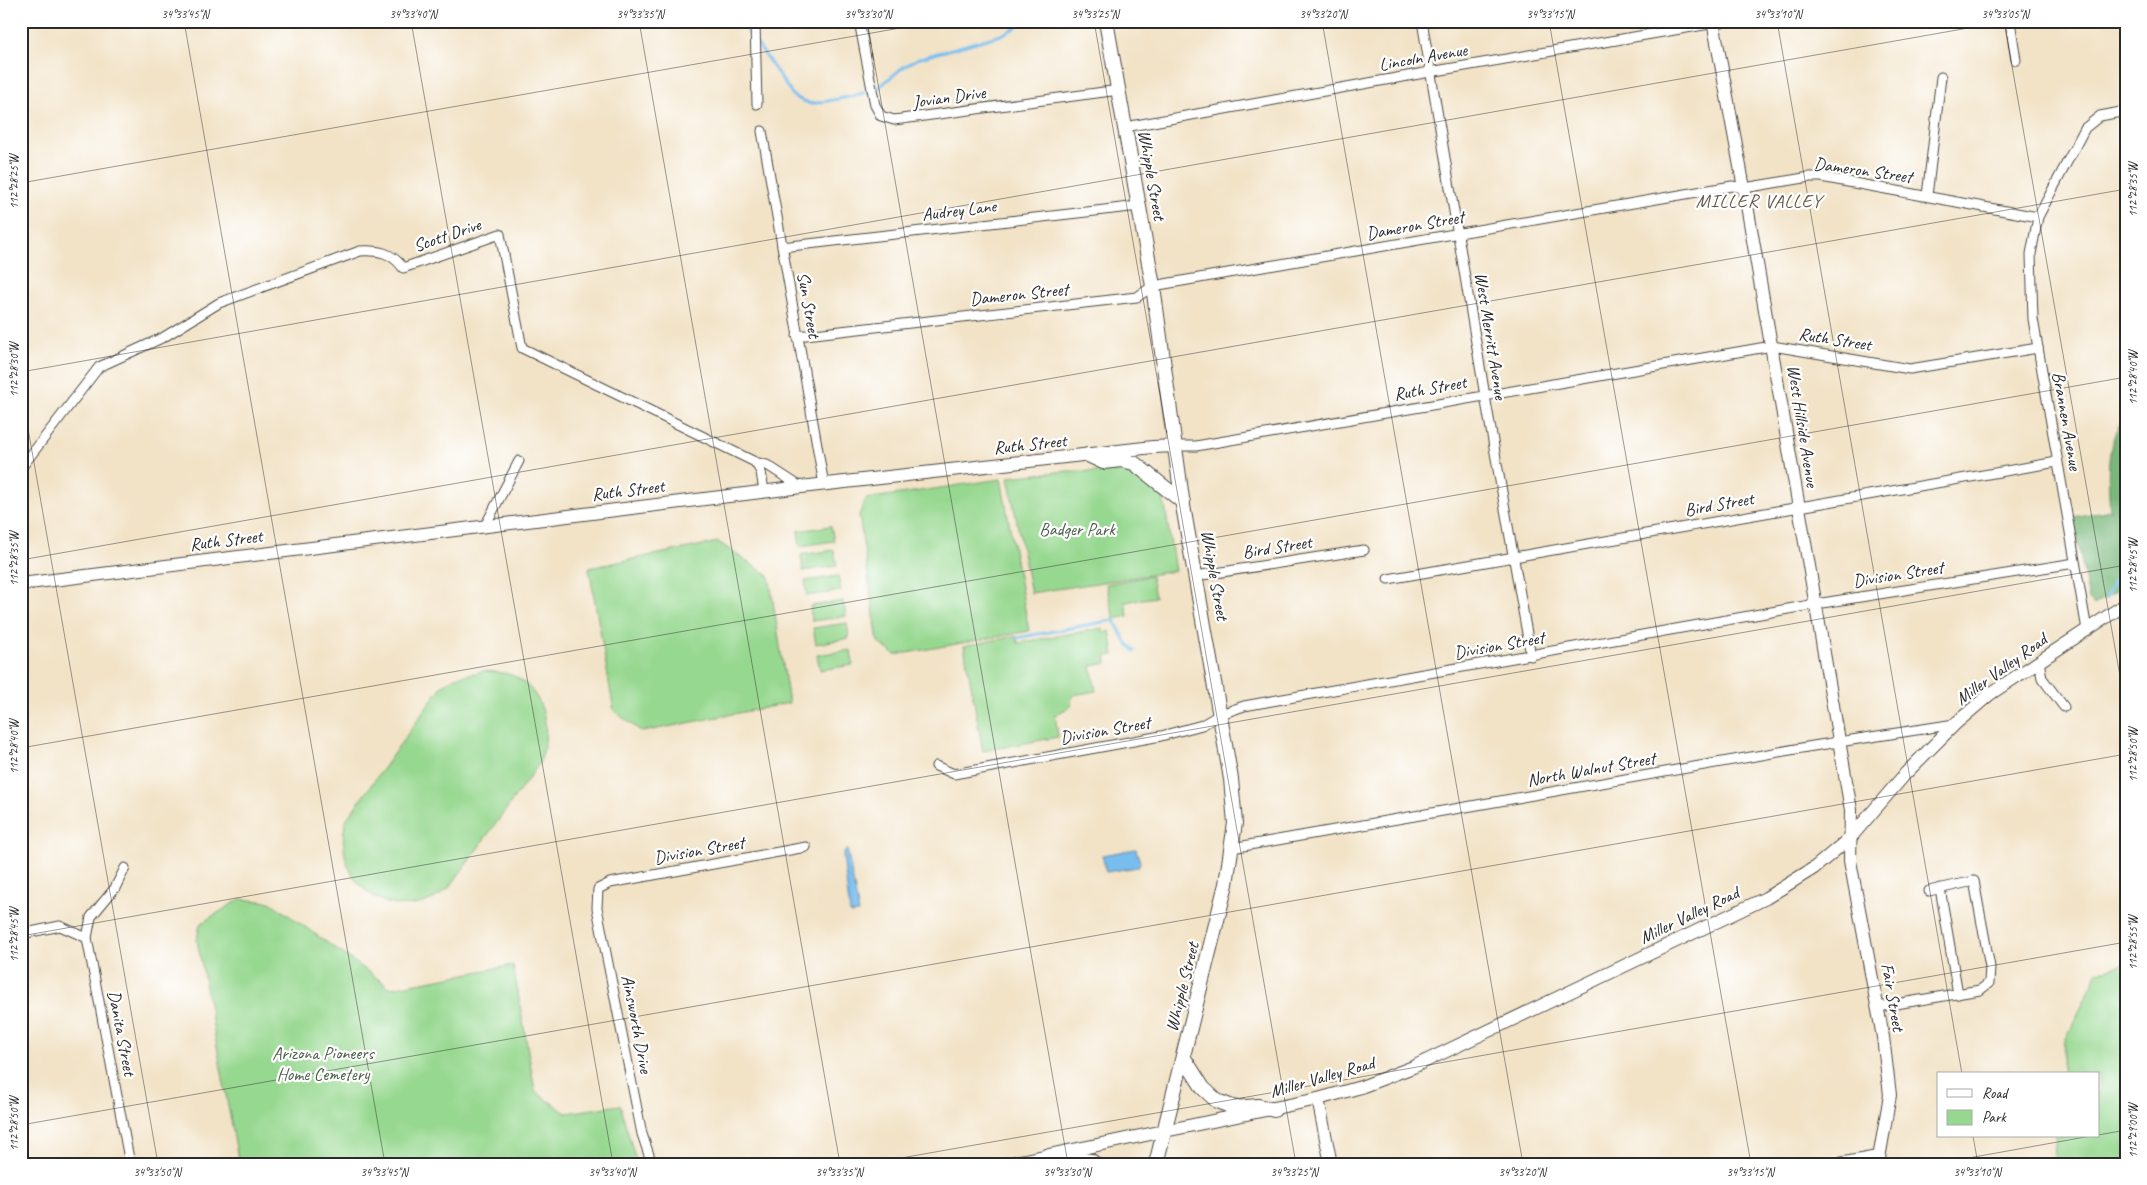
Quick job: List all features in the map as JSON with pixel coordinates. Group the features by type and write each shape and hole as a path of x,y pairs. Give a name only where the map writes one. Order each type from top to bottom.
{"main road":[{"name":"Whipple Street","path":"1106,21 1153,286 1183,502 1221,714 1231,779 1235,823 1226,884 1166,1132 1156,1164"},
{"path":"1088,455 1103,462 1121,460 1134,463 1183,502"},
{"path":"1184,1058 1203,1088 1217,1101 1235,1108 1258,1106 1274,1110"},
{"path":"1047,1156 1091,1161 1095,1164"}],"street":[{"path":"755,21 757,104"},
{"name":"Jovian Drive","path":"859,21 875,105 881,116 894,120 1119,90"},
{"name":"West Merritt Avenue","path":"1422,21 1484,396 1515,558 1531,656"},
{"name":"Lincoln Avenue","path":"1125,127 1727,21"},
{"path":"2010,21 2016,60"},
{"name":"West Hillside Avenue","path":"1713,22 1772,346 1798,507 1852,810 1851,837"},
{"path":"1928,196 1941,78"},
{"name":"Brannen Avenue","path":"2087,630 2033,319 2030,287 2031,254 2038,217 2085,128 2100,116 2126,112"},
{"name":"Sun Street","path":"762,131 824,485"},
{"name":"Dameron Street","path":"797,336 1136,298 1153,286 1732,186 1744,188 1810,177 1821,177 2038,217"},
{"name":"Audrey Lane","path":"782,247 1139,206"},
{"name":"Scott Drive","path":"21,468 99,367 164,337 219,302 360,252 378,250 396,259 403,268 500,234 522,348 754,462 767,465 801,487"},
{"name":"Ruth Street","path":"21,584 764,491 1088,455 1176,446 1196,446 1772,346 1910,369 2038,348"},
{"path":"484,526 519,461"},
{"path":"754,462 761,472 764,491"},
{"name":"Bird Street","path":"1388,579 2057,462"},
{"name":"Bird Street","path":"1196,576 1364,550"},
{"name":"Division Street","path":"936,766 954,774 1125,744 1202,725 1221,714 1244,706 1816,604 2075,563"},
{"name":"Miller Valley Road","path":"1006,1164 1274,1110 1361,1087 1413,1067 1766,898 1814,868 1851,837 1906,773 1955,724 1990,694 2126,604"},
{"path":"2039,661 2042,678 2064,707"},
{"name":"North Walnut Street","path":"1232,848 1840,742 1955,724"},
{"name":"Fair Street","path":"1851,837 1850,861 1878,1007 1890,1095 1879,1160"},
{"name":"Division Street","path":"598,889 610,883 806,847"},
{"path":"21,934 60,926 87,938 91,917 115,888 125,868"},
{"path":"1878,1007 1980,990 1989,983 1990,967 1974,881 1929,891"},
{"path":"1940,888 1958,994"},
{"name":"Ainsworth Drive","path":"598,889 597,908 642,1134 652,1164"},
{"name":"Danita Street","path":"87,938 130,1164"},
{"path":"1318,1099 1331,1164"},
{"path":"1831,1164 1879,1160"}],"green space":[{"path":"2126,416 2126,576 2121,588 2094,605 2089,600 2073,517 2110,510 2108,473 2111,449 2119,426"},
{"name":"Badger Park","path":"1067,471 1132,472 1154,487 1164,500 1175,571 1031,593 1008,477"},
{"path":"1001,479 1029,631 895,655 878,642 859,515 866,499"},
{"path":"831,526 834,541 800,546 798,531"},
{"path":"718,542 769,576 789,703 642,732 614,711 589,568"},
{"path":"834,550 837,566 803,571 801,555"},
{"path":"838,576 841,591 807,596 805,581"},
{"path":"1151,576 1155,597 1125,602 1128,616 1114,619 1106,584"},
{"path":"843,601 846,616 812,621 810,606"},
{"path":"847,623 849,638 816,644 813,628"},
{"path":"1103,628 1103,632 1110,631 1114,655 1106,656 1107,663 1091,666 1096,691 1073,695 1070,707 1055,715 1058,737 983,751 964,646 1016,636 1018,643"},
{"path":"851,650 853,665 820,670 817,655"},
{"path":"484,671 514,676 534,693 544,715 546,727 543,752 539,764 449,888 429,901 409,906 390,903 372,895 358,882 348,864 343,843 346,820 442,686 455,677"},
{"name":"Arizona Pioneers Home Cemetery","path":"240,899 270,902 391,988 513,965 535,1091 566,1113 620,1105 637,1164 239,1164 197,940 200,924"},
{"path":"2126,962 2126,1164 2053,1164 2056,1138 2100,1138 2100,1072 2062,1072 2065,1041 2098,972"}],"water":[{"path":"847,849 859,913 850,914 843,855"},
{"path":"1136,849 1140,862 1138,867 1106,872 1102,855"}],"waterway":[{"path":"740,21 753,38"},
{"path":"758,45 794,97 811,104 854,96 878,88 902,68 917,59 1001,35 1015,28 1021,21"},
{"path":"2106,598 2122,561 2126,475"},
{"path":"1017,638 1114,620 1126,642 1135,651"}],"district":[{"name":"MILLER VALLEY","path":"1759,201"}]}
